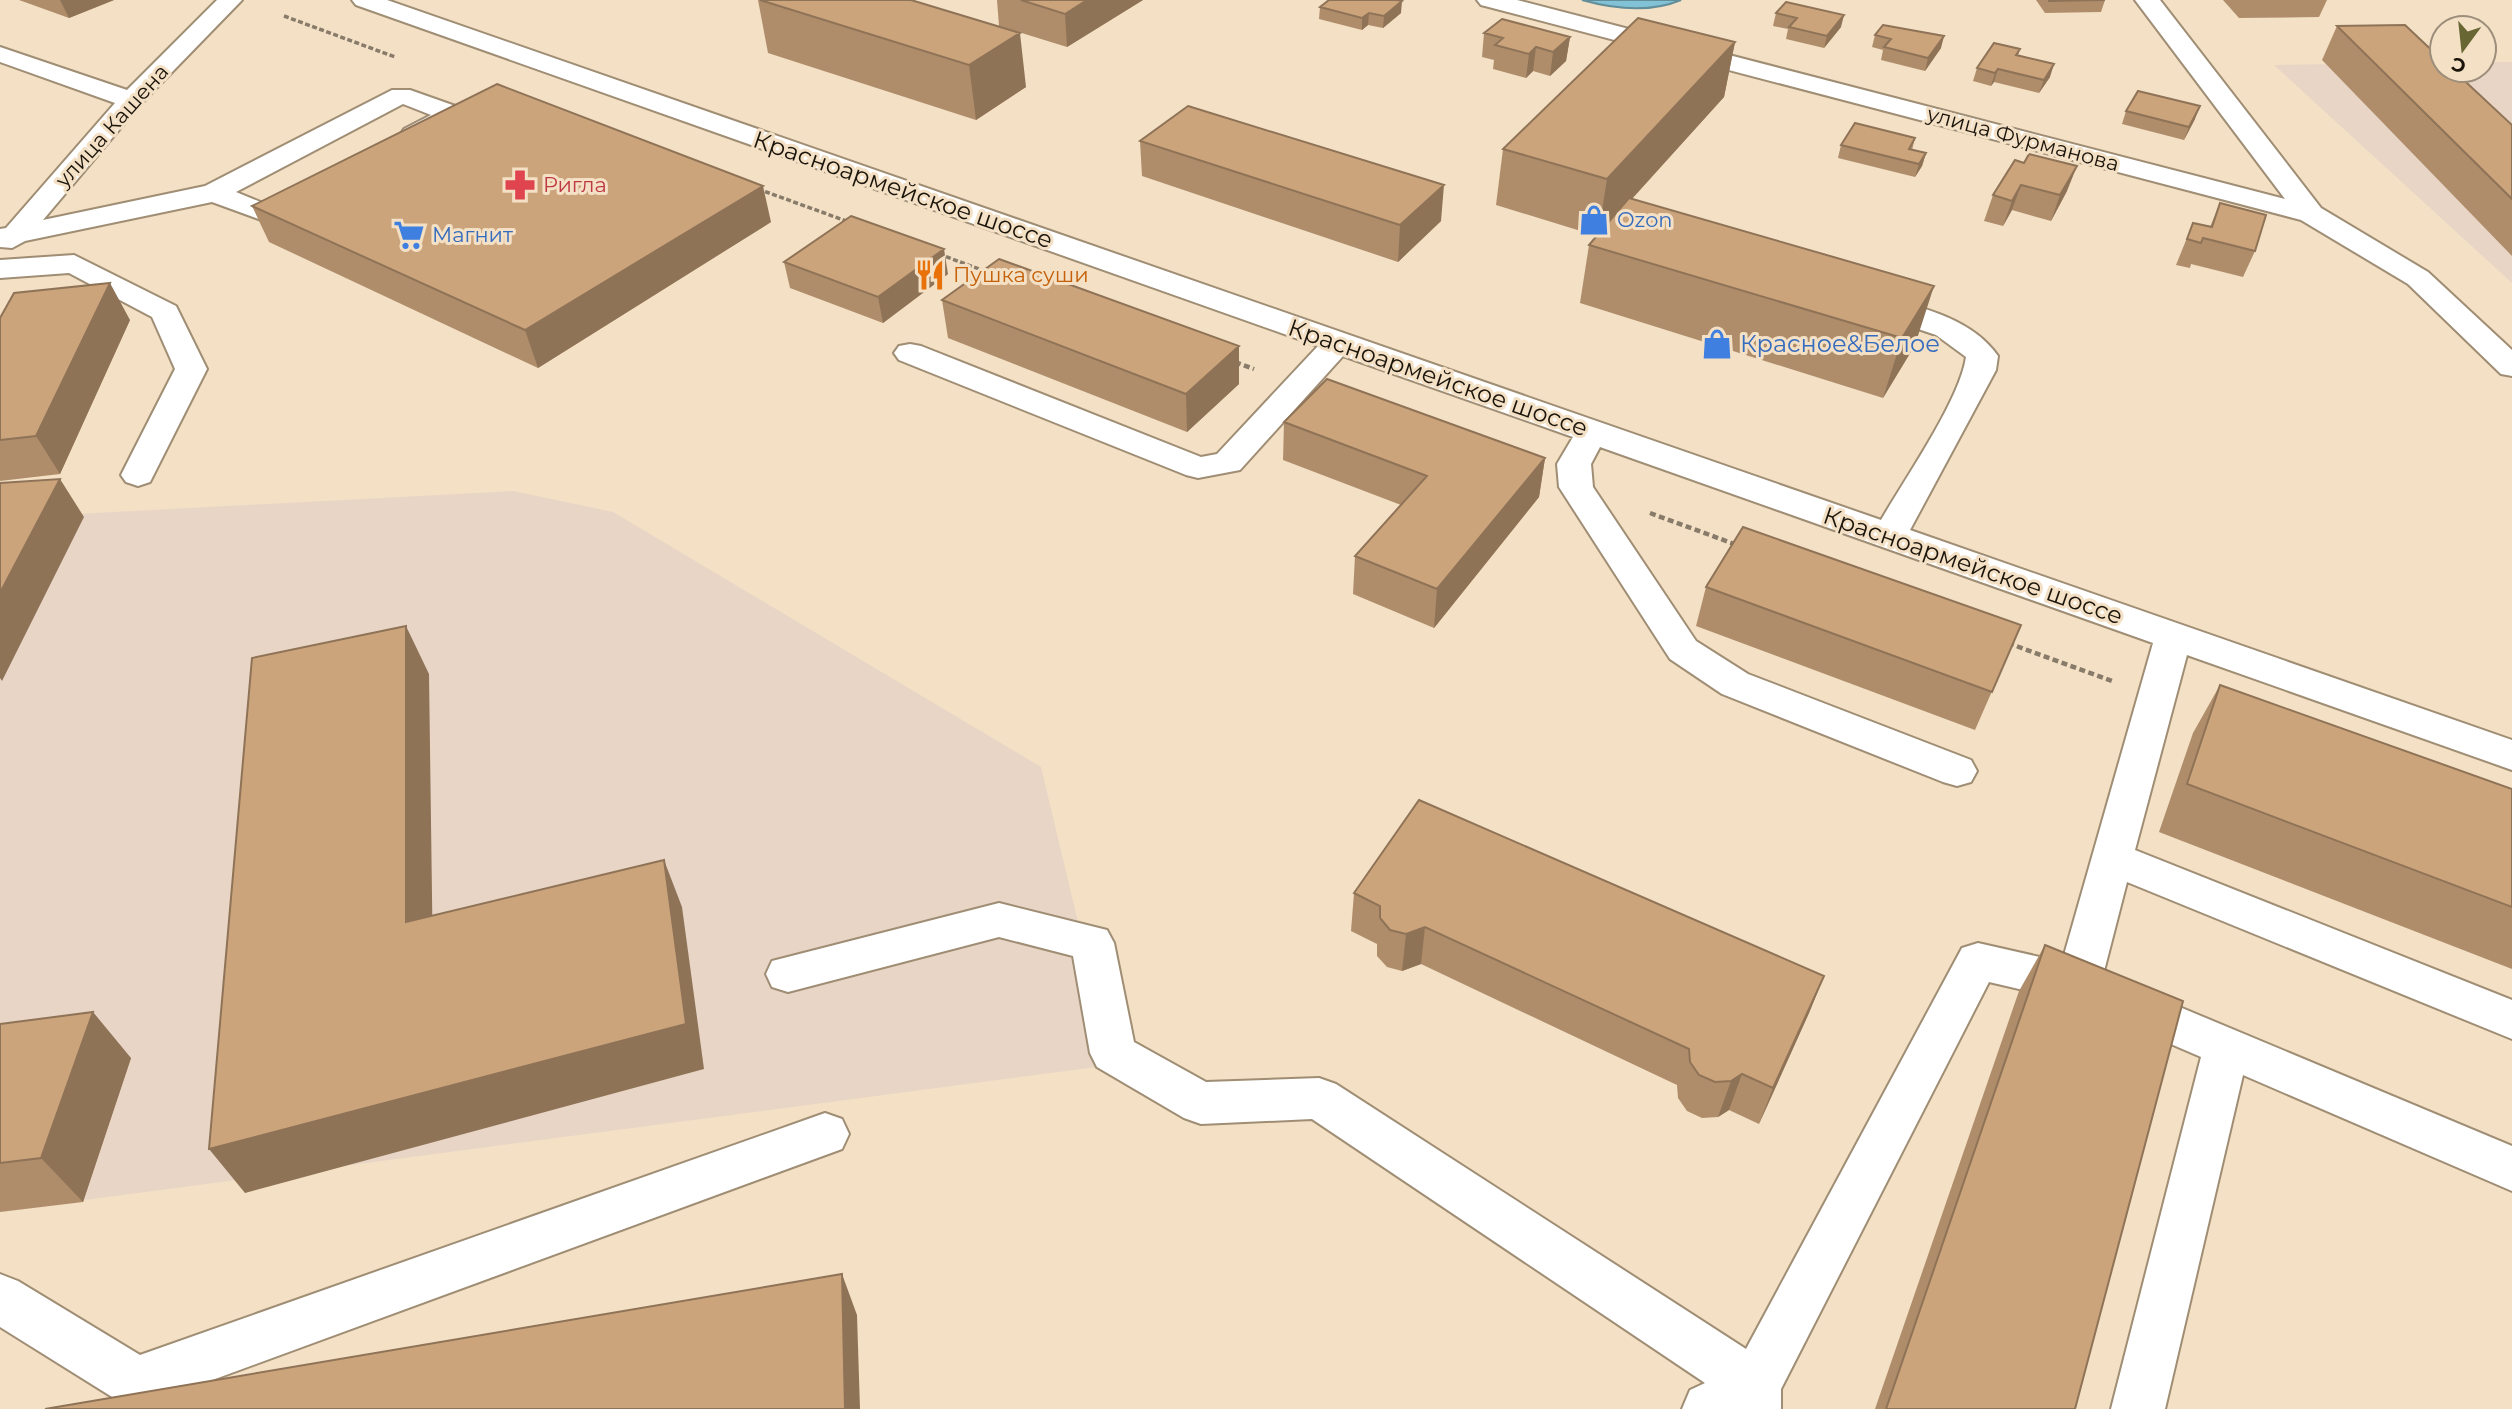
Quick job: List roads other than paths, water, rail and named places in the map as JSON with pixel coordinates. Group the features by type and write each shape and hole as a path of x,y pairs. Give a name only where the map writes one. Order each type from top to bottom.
{"street":[{"name":"улица Кашена","path":"0,257 8,235 131,100 230,0"},
{"name":"Красноармейское шоссе","path":"364,0 2512,755"},
{"name":"улица Фурманова","path":"1489,0 2311,214 2418,278 2512,367"},
{"path":"2147,0 2164,18 2311,214"},
{"path":"0,54 131,100"},
{"path":"8,235 214,193 401,94 452,114 393,145"},
{"path":"214,193 264,214 323,182"},
{"path":"0,269 74,264 164,312 191,369 138,475"},
{"path":"1851,297 1955,331 1982,356 1980,370 1964,404 1889,537"},
{"path":"910,353 1198,468 1228,463 1297,384 1338,343"},
{"path":"1593,433 1574,458 1572,473 1576,486 1683,650 1735,684 1956,771"},
{"path":"2078,984 2173,637"},
{"path":"2113,859 2512,1020"},
{"path":"788,974 999,920 1092,943 1113,1053 1201,1103 1319,1098 1755,1397"},
{"path":"1709,1409 1755,1397 1978,961 2078,984 2512,1169"},
{"path":"2138,1409 2227,1047"},
{"path":"0,1298 136,1382 825,1134"}],"water":[{"path":"1582,0 1681,0 1657,7 1632,8"}],"place":[{"name":"Ригла","path":"520,185"},
{"name":"Ozon","path":"1594,220"},
{"name":"Магнит","path":"409,235"},
{"name":"Пушка суши","path":"930,275"},
{"name":"Красное&Белое","path":"1717,344"}]}
